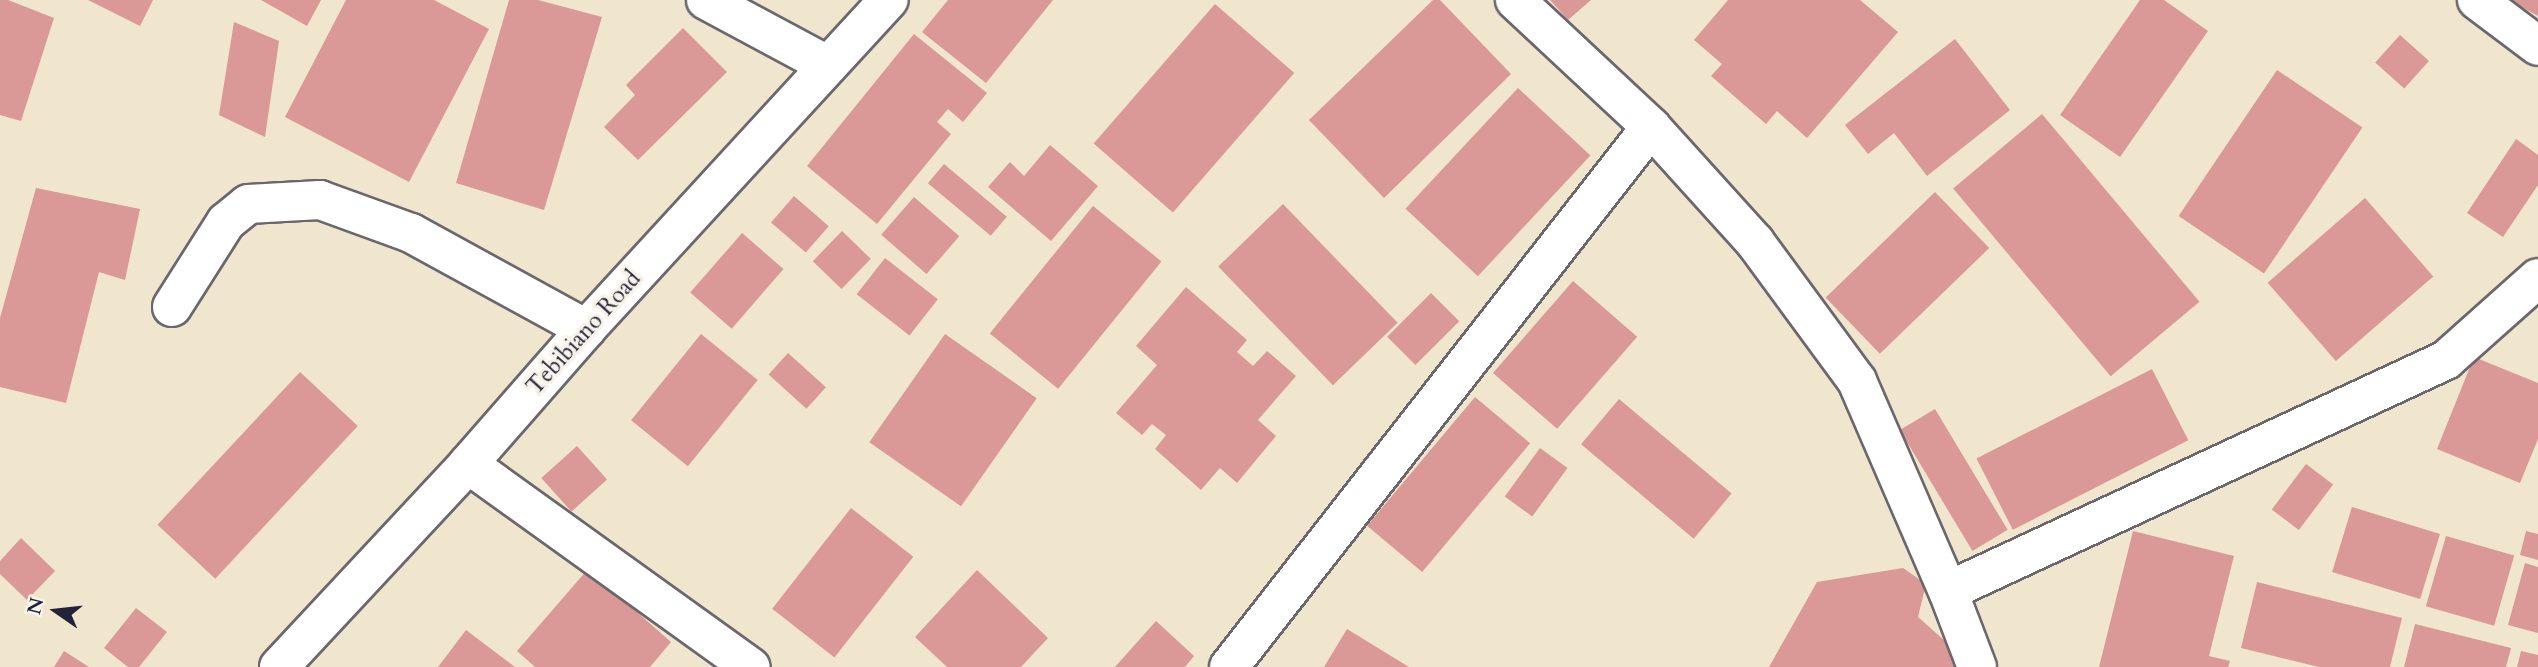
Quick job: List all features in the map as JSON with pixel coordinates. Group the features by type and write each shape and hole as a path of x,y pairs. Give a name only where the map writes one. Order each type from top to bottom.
{"street":[{"path":"706,0 827,65"},
{"name":"Tebibiano Road","path":"279,667 468,464 586,329 889,0"},
{"path":"1515,0 1651,127 1755,242 1857,381 1948,591 1977,667"},
{"path":"2477,0 2538,46"},
{"path":"1229,667 1651,127"},
{"path":"172,307 226,222 248,204 320,200 411,233 586,329"},
{"path":"1948,591 2446,360 2538,278"},
{"path":"468,464 751,667"}],"building":[{"path":"0,0 8,0 54,18 21,121 0,115"},
{"path":"88,0 153,0 140,26"},
{"path":"261,0 321,0 307,26"},
{"path":"346,0 434,0 489,29 409,182 285,117"},
{"path":"509,0 538,0 602,17 544,210 456,183"},
{"path":"948,0 1053,0 986,83 922,32"},
{"path":"1433,0 1440,0 1511,74 1384,198 1309,120"},
{"path":"1550,0 1591,0 1568,20"},
{"path":"1728,0 1860,0 1898,32 1807,138 1777,111 1766,124 1711,76 1722,64 1694,40"},
{"path":"2140,0 2164,0 2208,31 2120,157 2060,115"},
{"path":"2509,0 2538,0 2538,16"},
{"path":"1215,4 1294,73 1173,213 1094,144"},
{"path":"234,22 279,41 265,137 219,115"},
{"path":"683,28 727,72 638,160 604,127 635,95 626,85"},
{"path":"914,34 987,93 963,122 948,109 937,122 951,134 877,224 807,166"},
{"path":"2400,35 2429,61 2404,89 2375,62"},
{"path":"1955,39 2010,110 1927,176 1894,133 1868,154 1845,125"},
{"path":"2277,70 2362,128 2264,274 2179,216"},
{"path":"1518,88 1590,156 1478,276 1405,209"},
{"path":"2042,114 2199,302 2111,376 1953,189"},
{"path":"2516,139 2538,155 2538,185 2503,237 2467,213"},
{"path":"1050,145 1098,186 1051,241 988,187 1010,162 1024,176"},
{"path":"944,164 1007,217 991,236 928,183"},
{"path":"36,188 140,209 125,280 99,272 66,403 0,387 0,318"},
{"path":"1935,192 1989,248 1880,354 1826,298"},
{"path":"794,196 829,226 806,253 771,222"},
{"path":"914,197 959,236 926,274 881,235"},
{"path":"2365,198 2433,276 2336,361 2268,283"},
{"path":"1283,204 1398,323 1333,385 1218,267"},
{"path":"1093,206 1161,261 1058,389 990,333"},
{"path":"842,231 871,259 842,289 813,261"},
{"path":"742,233 784,269 732,329 690,293"},
{"path":"885,258 938,299 909,335 857,294"},
{"path":"1573,281 1637,337 1557,429 1493,373"},
{"path":"1186,287 1247,340 1237,352 1253,366 1267,351 1296,376 1258,420 1276,436 1237,483 1220,468 1201,490 1155,449 1166,435 1152,424 1142,435 1116,413 1157,365 1136,346"},
{"path":"1431,293 1459,321 1415,365 1387,337"},
{"path":"701,334 758,380 688,466 631,420"},
{"path":"945,334 1037,398 961,506 869,442"},
{"path":"788,353 826,387 806,409 769,375"},
{"path":"2474,357 2538,383 2538,439 2520,483 2437,449"},
{"path":"2152,369 2188,440 2013,530 1976,458"},
{"path":"300,372 358,426 215,579 157,525"},
{"path":"1475,397 1530,443 1422,572 1367,526"},
{"path":"1619,399 1732,493 1694,539 1581,444"},
{"path":"1935,409 2008,530 1972,551 1900,430"},
{"path":"577,446 607,479 571,512 541,478"},
{"path":"1540,448 1568,468 1532,517 1505,497"},
{"path":"2306,464 2333,484 2299,530 2272,510"},
{"path":"2352,507 2440,534 2420,599 2332,572"},
{"path":"851,508 913,557 834,658 772,609"},
{"path":"2133,531 2234,556 2209,656 2230,661 2228,667 2099,667"},
{"path":"2526,531 2538,534 2538,560 2520,555"},
{"path":"2446,536 2514,556 2494,626 2426,606"},
{"path":"21,538 55,571 27,600 0,574 0,561"},
{"path":"2525,563 2538,567 2538,633 2508,625"},
{"path":"1903,568 1926,584 1918,617 1945,641 1957,667 1769,667 1817,582"},
{"path":"588,569 671,642 650,667 535,667 517,651"},
{"path":"977,570 1048,638 1021,667 947,667 915,637"},
{"path":"2257,582 2402,618 2390,667 2319,667 2241,648"},
{"path":"136,608 167,632 139,667 128,667 104,648"},
{"path":"1156,621 1194,656 1185,667 1115,667"},
{"path":"2415,624 2511,648 2506,667 2404,667"},
{"path":"1347,629 1409,667 1324,667"},
{"path":"466,630 515,667 438,667"},
{"path":"64,651 89,667 54,667"},
{"path":"2521,651 2538,655 2538,667 2517,667"}]}
